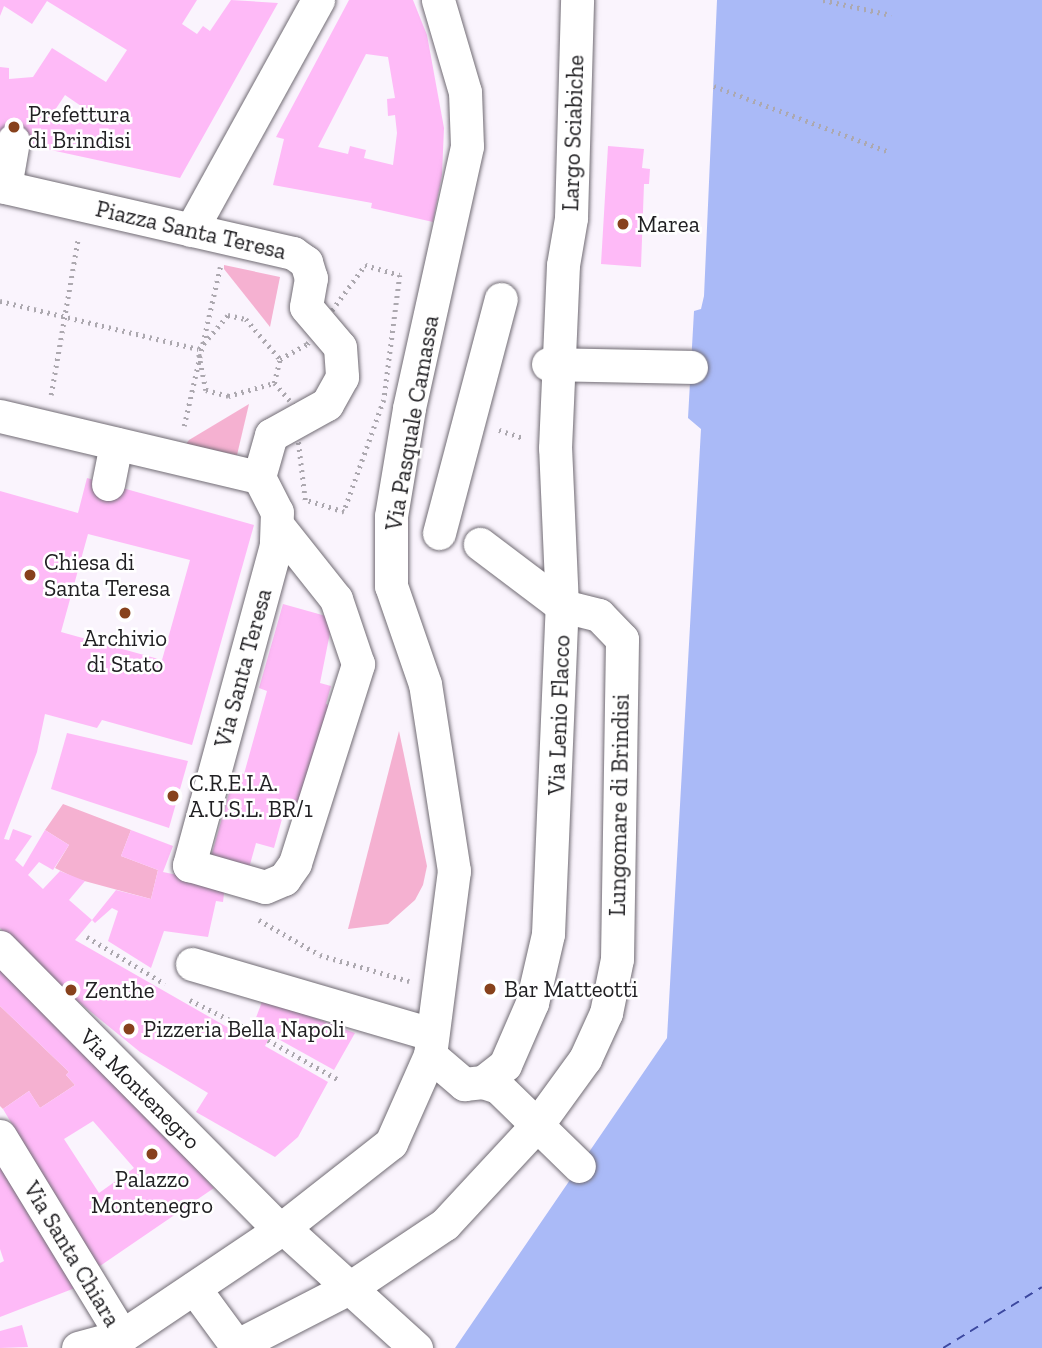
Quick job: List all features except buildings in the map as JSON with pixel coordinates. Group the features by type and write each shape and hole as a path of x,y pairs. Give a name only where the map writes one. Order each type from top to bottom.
{"street":[{"path":"191,230 318,0"},
{"name":"Via Pasquale Camassa","path":"78,1348 122,1336 284,1231 391,1143 431,1044 436,989 454,871 425,684 391,586 391,544 409,408 467,146 465,92 438,0"},
{"name":"Largo Sciabiche","path":"563,265 571,218 577,0"},
{"path":"2,187 13,141"},
{"name":"Piazza Santa Teresa","path":"2,187 300,256 310,270 306,307 315,333 340,347 342,377 327,404 271,435 259,477"},
{"name":"Via Lenio Flacco","path":"483,1082 505,1065 519,1041 548,934 562,606 553,363 563,265"},
{"path":"439,533 501,299"},
{"path":"553,363 691,367"},
{"path":"0,416 259,477"},
{"path":"108,484 117,444"},
{"name":"Via Santa Teresa","path":"259,477 275,503 279,527 189,864 265,887 284,878 295,863 359,664 336,599 279,527"},
{"name":"Lungomare di Brindisi","path":"194,1288 237,1347 351,1287 445,1224 537,1125 585,1059 606,1013 617,959 622,639 599,615 562,606 480,544"},
{"name":"Via Montenegro","path":"0,947 284,1231"},
{"path":"192,964 431,1044 464,1084 483,1082 498,1087 579,1166"},
{"name":"Via Santa Chiara","path":"0,1136 122,1336"},
{"path":"284,1231 351,1287 416,1348"}],"path":[{"path":"823,0 891,15"},
{"path":"713,86 887,151"},
{"path":"46,427 82,205"},
{"path":"183,431 198,349 228,238"},
{"path":"198,349 206,390 228,396 274,383 280,359 315,333 365,265 400,275 396,294"},
{"path":"0,301 198,349"},
{"path":"198,349 228,315 246,319 280,359"},
{"path":"297,423 305,500 344,512 349,488"},
{"path":"253,916 320,955 436,989"},
{"path":"268,1040 339,1080"}],"shaded area":[{"path":"224,265 280,277 270,327 224,269"},
{"path":"249,404 237,455 186,444 189,440"},
{"path":"399,731 427,866 423,885 415,900 388,924 348,929"},
{"path":"63,804 131,830 121,856 158,870 151,899 77,879 55,868 69,845 45,830"},
{"path":"0,1006 69,1072 66,1075 75,1085 40,1108 29,1091 3,1109 0,1106"}],"water":[{"path":"717,0 1042,0 1042,1348 455,1348 667,1038 701,429 688,418 694,311 701,309 704,296"}],"ferry route":[{"path":"943,1348 1042,1287"}],"place":[{"name":"Prefettura di Brindisi","path":"14,127"},
{"name":"Marea","path":"623,224"},
{"name":"Chiesa di Santa Teresa","path":"30,575"},
{"name":"Archivio di Stato","path":"125,613"},
{"name":"C.R.E.I.A. A.U.S.L. BR/1","path":"173,796"},
{"name":"Bar Matteotti","path":"490,989"},
{"name":"Zenthe","path":"71,990"},
{"name":"Pizzeria Bella Napoli","path":"129,1029"},
{"name":"Palazzo Montenegro","path":"152,1154"}]}
